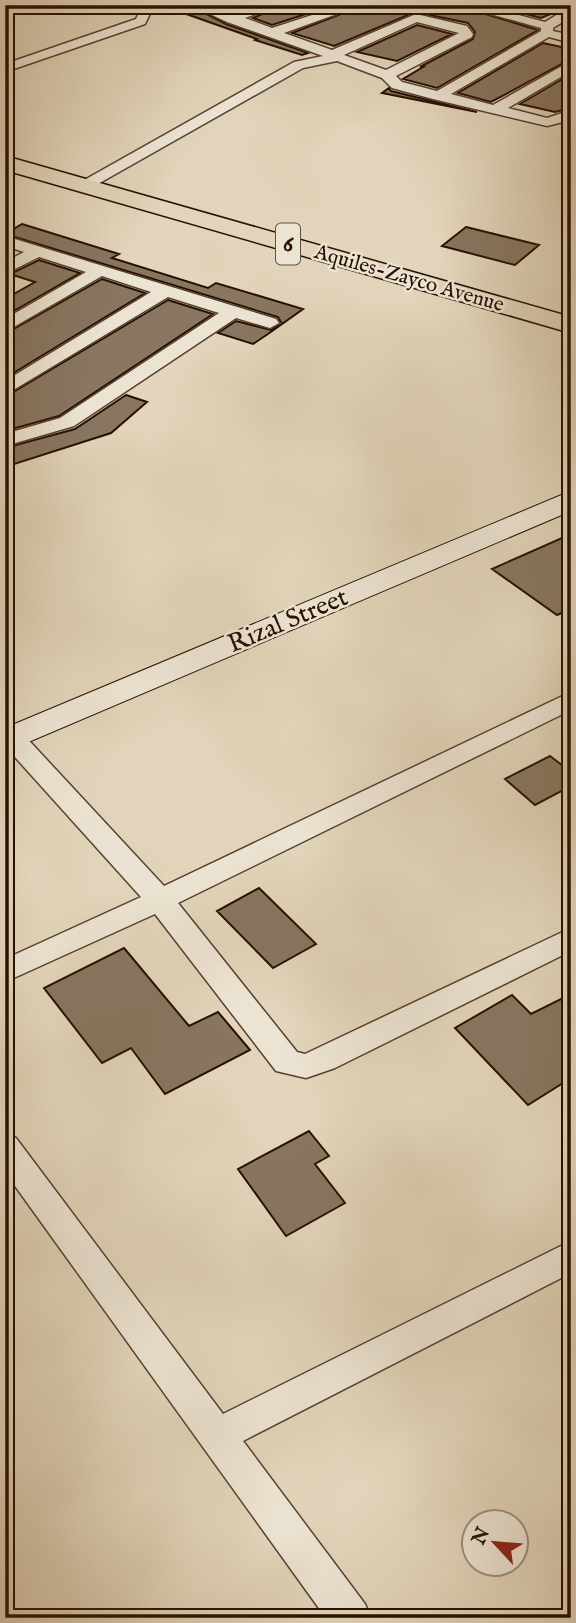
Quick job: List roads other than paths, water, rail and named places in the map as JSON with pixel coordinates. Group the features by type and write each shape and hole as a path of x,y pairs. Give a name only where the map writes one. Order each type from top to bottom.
{"highway":[{"name":"Aquiles-Zayco Avenue","path":"5,163 571,325"}],"main road":[{"name":"Rizal Street","path":"9,740 571,500"}],"street":[{"path":"5,68 141,21 148,5"},
{"path":"197,5 387,75 397,85 547,122 560,120 571,114"},
{"path":"231,19 274,5"},
{"path":"271,33 356,5"},
{"path":"464,5 571,39"},
{"path":"438,96 547,30 570,12 568,8 558,5"},
{"path":"85,186 299,65 416,18 461,29 467,34 387,75"},
{"path":"496,110 571,65"},
{"path":"5,241 270,324"},
{"path":"5,269 38,251"},
{"path":"5,327 99,271"},
{"path":"5,389 165,291"},
{"path":"5,440 67,422 233,312"},
{"path":"5,971 160,900 571,700"},
{"path":"9,740 160,900 287,1062 306,1066 571,938"},
{"path":"5,1147 351,1618"},
{"path":"218,1434 571,1256"}]}
